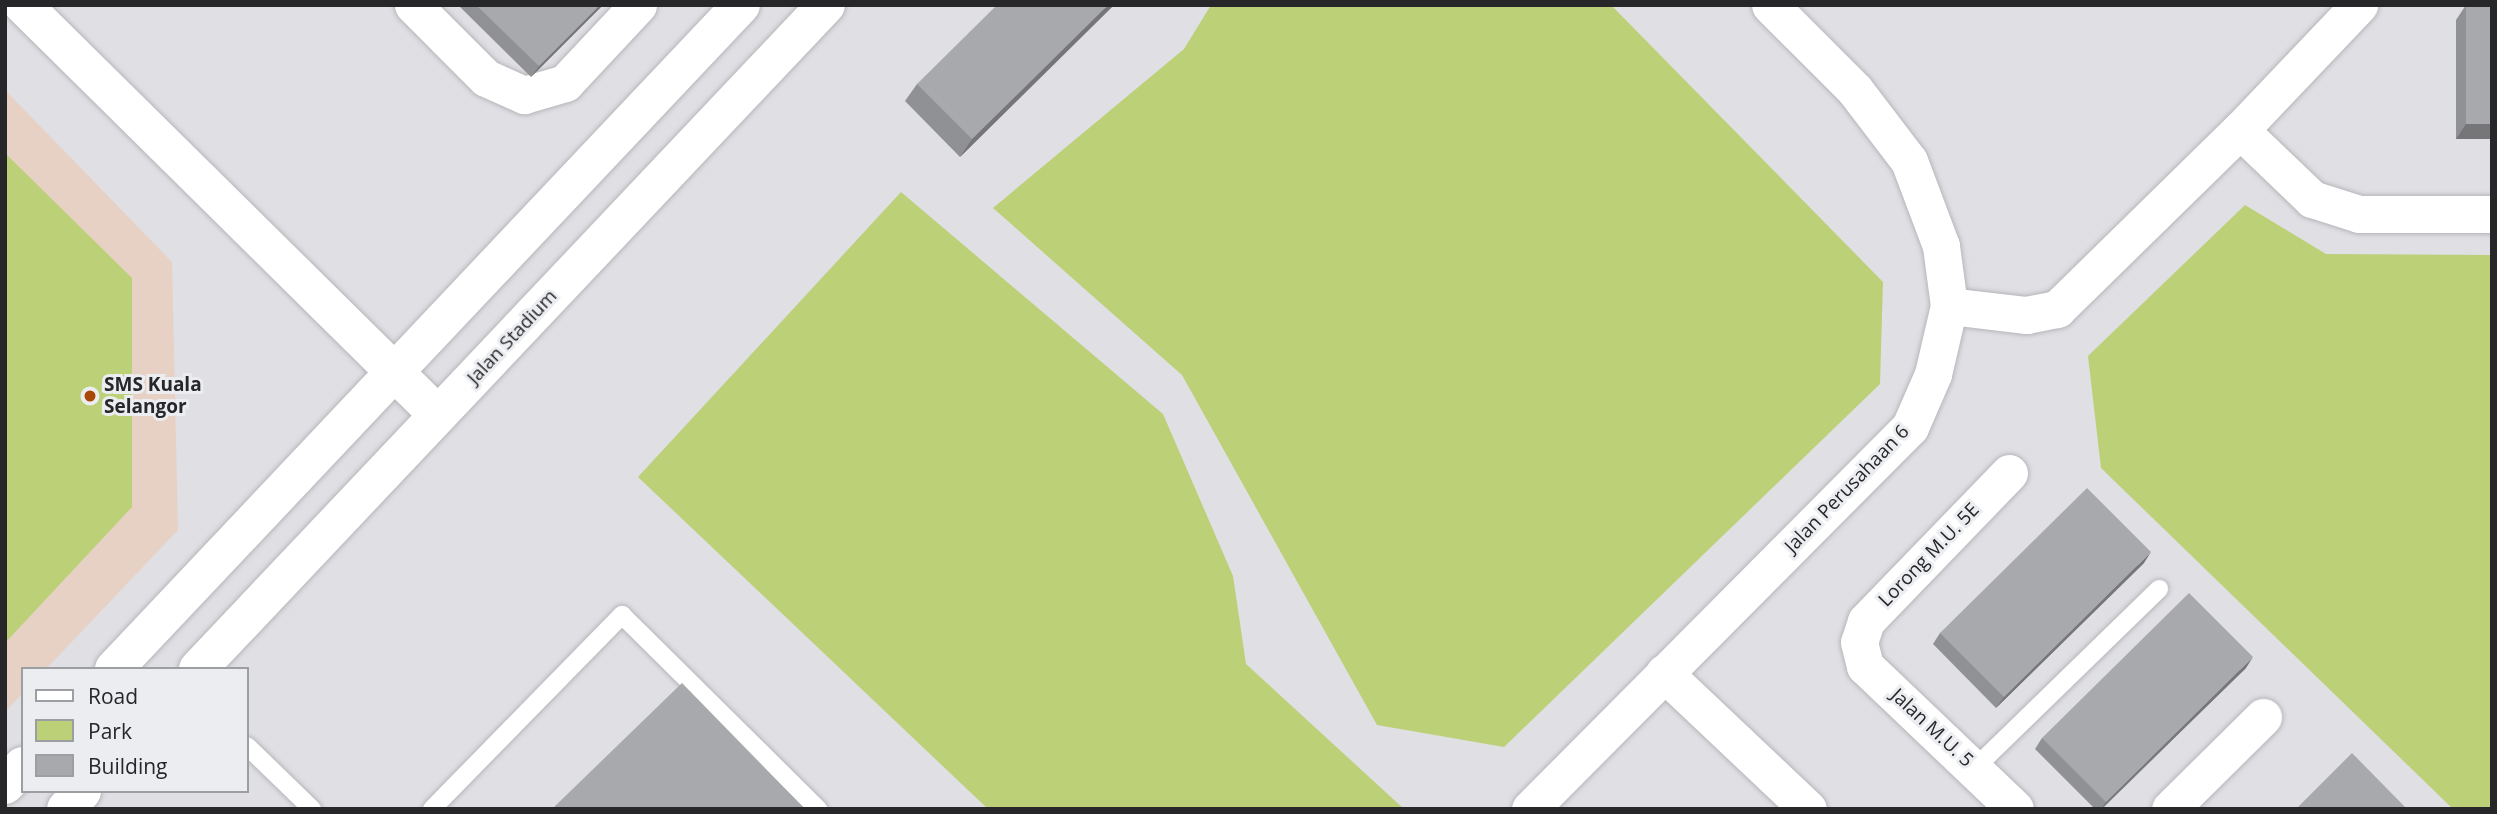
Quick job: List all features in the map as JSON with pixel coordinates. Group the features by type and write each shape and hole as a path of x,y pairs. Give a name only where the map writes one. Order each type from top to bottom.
{"street":[{"path":"23,5 438,415"},
{"path":"413,5 486,78 524,95 565,83 638,5"},
{"path":"116,667 392,371 741,5"},
{"name":"Jalan Stadium","path":"200,667 826,5"},
{"name":"Jalan Perusahaan 6","path":"1530,809 1910,427 1933,374 1949,306 1941,247 1909,161 1855,90 1770,5"},
{"path":"1949,306 2026,315 2057,309 2240,130 2359,5"},
{"path":"2240,130 2312,198 2359,214 2492,214"},
{"name":"Lorong M.U. 5E","path":"1859,642 1866,621 2009,473"},
{"name":"Jalan M.U. 5","path":"1859,642 1865,666 2015,809"},
{"path":"1664,674 1808,809"},
{"path":"2170,809 2263,717"},
{"path":"5,785 21,768"},
{"path":"66,809 80,793"}],"lane":[{"path":"1975,768 2159,589"},
{"path":"432,809 622,615 818,809"},
{"path":"248,748 312,809"}],"shaded area":[{"name":"SMS Kuala Selangor","path":"5,90 172,262 178,530 48,667 21,667 21,695 5,712"}],"green space":[{"path":"1211,5 1611,5 1883,282 1880,384 1504,747 1377,725 1182,375 993,208 1184,49"},
{"name":"SMS Kuala Selangor","path":"5,153 132,278 132,507 5,643"},
{"path":"901,192 1163,414 1233,576 1246,664 1404,809 988,809 638,477"},
{"path":"2245,205 2326,254 2492,255 2492,809 2453,809 2101,468 2088,356"}],"building":[{"path":"476,5 600,5 539,66"},
{"path":"997,5 1108,5 972,139 917,84"},
{"path":"2466,5 2492,5 2492,124 2466,124"},
{"path":"2087,488 2151,552 2004,697 1940,633"},
{"path":"2189,593 2253,657 2106,802 2042,738"},
{"path":"682,683 805,809 552,809"},
{"path":"2352,753 2407,809 2296,809"}],"place":[{"name":"SMS Kuala Selangor","path":"90,396"}]}
